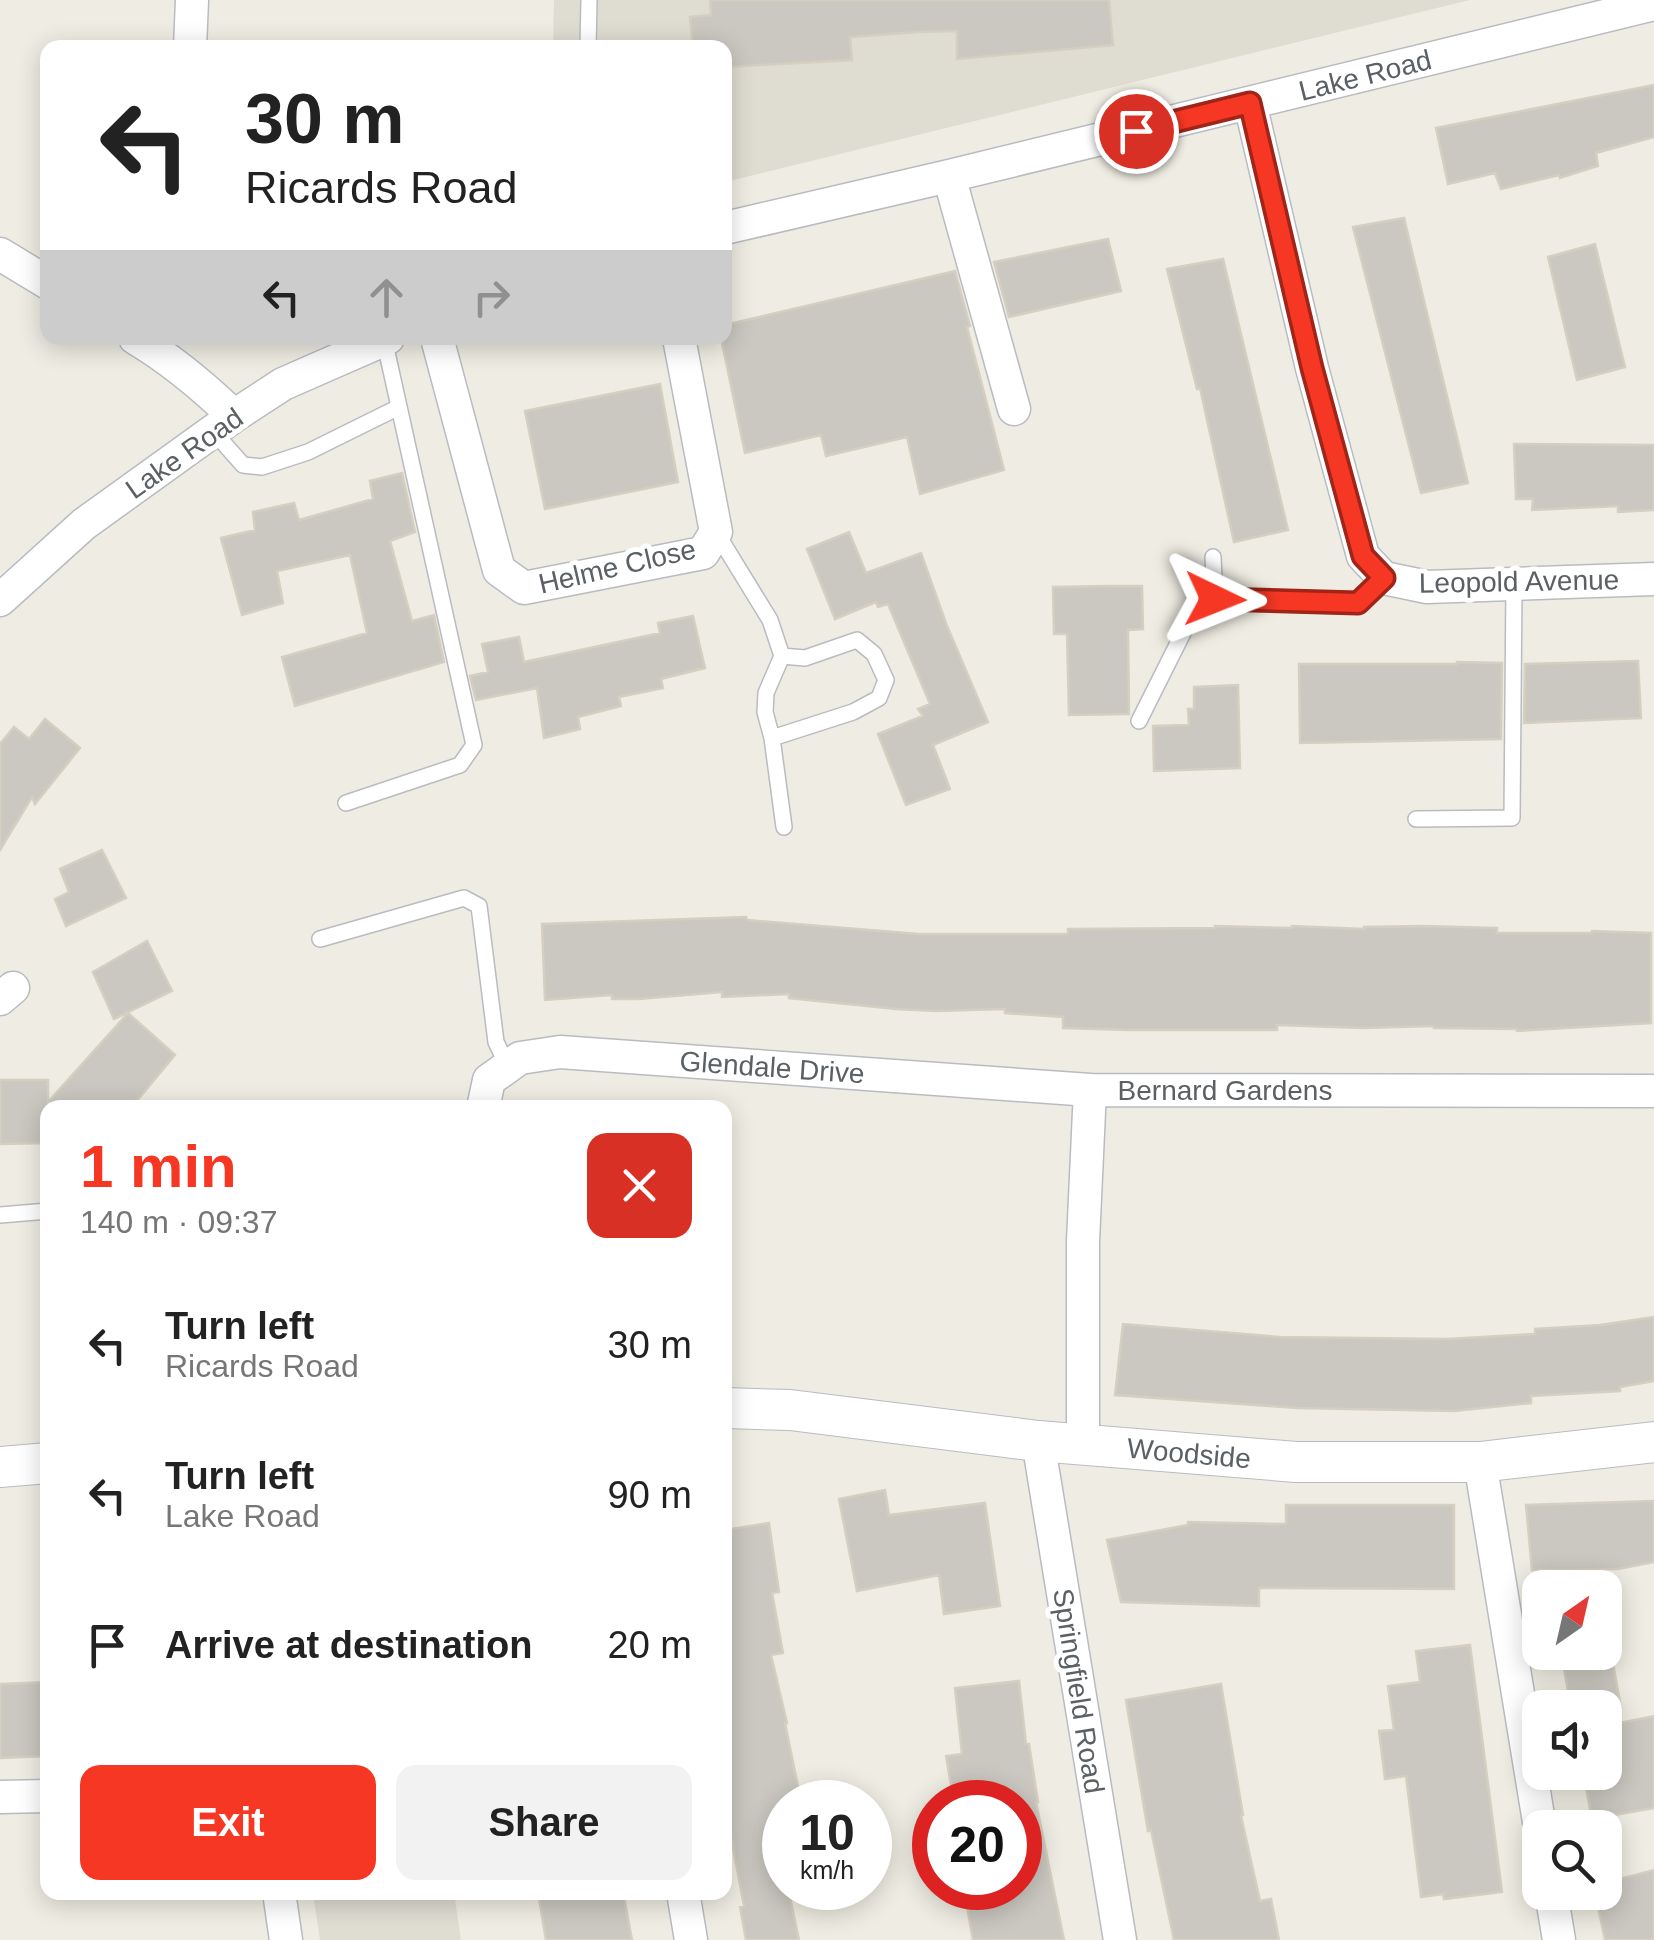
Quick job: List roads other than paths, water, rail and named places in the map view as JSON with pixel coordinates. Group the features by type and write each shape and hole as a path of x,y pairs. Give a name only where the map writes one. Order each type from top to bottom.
{"street":[{"path":"190,40 192,0"},
{"name":"Lake Road","path":"732,226 1654,4"},
{"path":"1250,103 1312,368 1363,556 1384,578"},
{"path":"949,176 1014,409"},
{"path":"0,254 40,278"},
{"name":"Lake Road","path":"0,600 84,524 224,424 284,384 370,345"},
{"name":"Helme Close","path":"440,345 499,570 524,588 703,553 716,532 680,345"},
{"path":"174,348 224,424"},
{"name":"Leopold Avenue","path":"1384,578 1428,587 1654,579"},
{"name":"Glendale Drive","path":"508,1067 520,1058 560,1052 1090,1090"},
{"path":"485,1100 489,1080 508,1067"},
{"name":"Bernard Gardens","path":"1083,1444 1083,1241 1090,1090 1654,1091"},
{"name":"Woodside","path":"732,1408 790,1410 1038,1442 1296,1462 1480,1462 1654,1442"},
{"name":"Springfield Road","path":"1038,1442 1120,1940"},
{"path":"1480,1462 1537,1810"},
{"path":"0,1467 40,1463"},
{"path":"0,1797 40,1796"},
{"path":"280,1900 286,1940"},
{"path":"684,1900 691,1940"},
{"path":"1554,1910 1560,1940"}],"lane":[{"path":"588,40 589,0"},
{"path":"346,802 460,765 474,746 387,345"},
{"path":"224,424 243,465 262,467 308,452 400,407"},
{"path":"716,532 770,620 782,656 766,692 765,712 784,827"},
{"path":"1213,557 1215,599"},
{"path":"1139,721 1185,629 1206,598 1358,603 1384,578"},
{"path":"1416,820 1512,818 1514,584"},
{"path":"772,738 852,712 879,698 886,680 874,654 857,640 805,658 782,656"},
{"path":"320,939 464,898 479,906 496,1042 508,1067"},
{"path":"0,1215 40,1212"}]}
